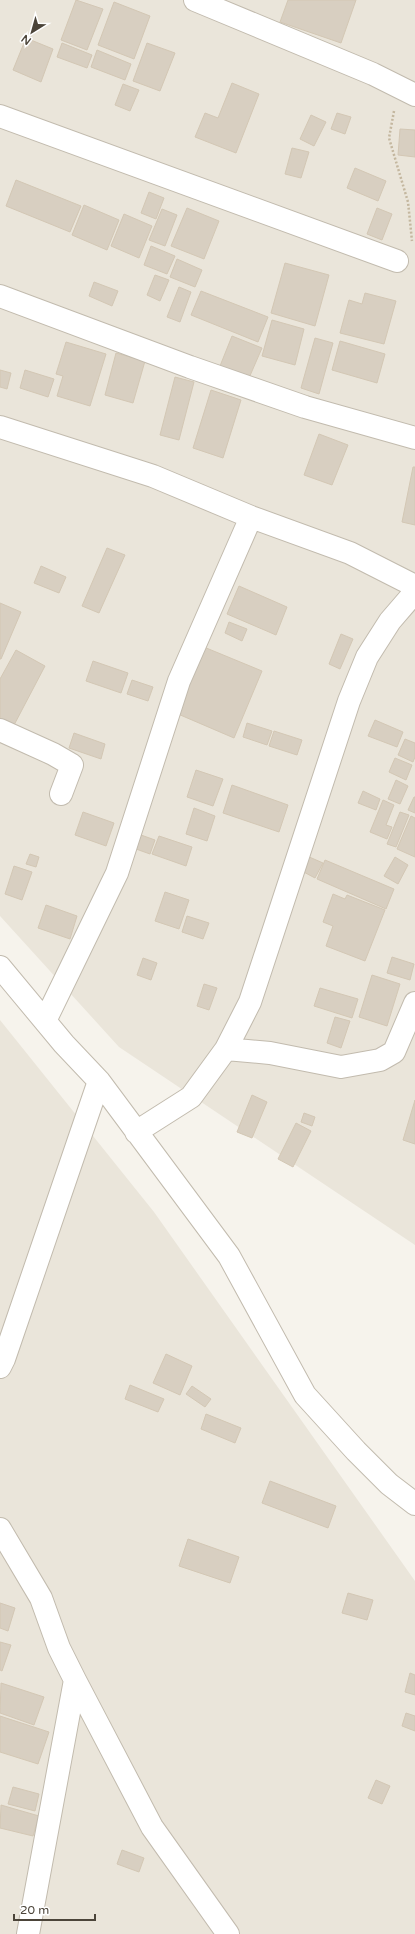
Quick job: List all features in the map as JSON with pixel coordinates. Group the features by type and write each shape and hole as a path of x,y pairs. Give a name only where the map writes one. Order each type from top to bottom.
{"street":[{"path":"195,0 373,74 407,91"},
{"path":"0,116 397,262"},
{"path":"0,296 190,367 305,407 415,438"},
{"path":"0,427 153,476 251,517 350,554 415,586"},
{"path":"45,1021 117,873 179,681 251,517"},
{"path":"136,1132 191,1097 226,1049 250,1002 350,701 367,657 390,621 415,592"},
{"path":"0,730 53,754 72,765 61,794"},
{"path":"0,967 45,1021 99,1081 228,1256 305,1395 389,1484 415,1504"},
{"path":"226,1049 270,1053 341,1067 380,1060 394,1052 415,1002"},
{"path":"0,1367 99,1081"},
{"path":"0,1529 41,1598 60,1648 75,1680 152,1827 227,1934"},
{"path":"28,1934 75,1680"}],"path":[{"path":"397,262 412,245 408,202 389,138 407,91"}],"shaded area":[{"path":"0,0 415,0 415,1245 119,1047 0,916"},
{"path":"0,1020 154,1212 415,1581 415,1934 0,1934"}],"building":[{"path":"76,0 103,9 87,50 61,40"},
{"path":"288,0 356,0 341,43 280,22"},
{"path":"114,2 150,16 134,59 98,45"},
{"path":"26,38 53,49 41,82 13,70"},
{"path":"62,43 92,55 87,68 57,57"},
{"path":"147,43 175,53 160,91 133,81"},
{"path":"97,50 131,64 125,80 91,67"},
{"path":"232,83 259,94 236,153 195,137 205,113 218,118"},
{"path":"123,84 139,90 130,111 115,105"},
{"path":"337,113 351,117 345,134 331,129"},
{"path":"311,115 326,122 314,146 300,139"},
{"path":"400,129 415,130 415,157 398,155"},
{"path":"292,148 309,152 301,178 285,174"},
{"path":"355,168 386,181 378,201 347,188"},
{"path":"16,180 81,206 70,232 6,206"},
{"path":"149,192 164,198 156,219 141,213"},
{"path":"84,205 119,220 107,250 72,235"},
{"path":"187,208 219,221 204,259 171,246"},
{"path":"377,208 392,214 382,240 367,234"},
{"path":"162,209 177,215 165,246 149,240"},
{"path":"124,214 152,226 139,258 111,246"},
{"path":"151,246 175,256 167,274 144,265"},
{"path":"177,259 202,270 195,287 170,277"},
{"path":"285,263 329,275 315,326 271,313"},
{"path":"155,275 169,280 160,301 147,295"},
{"path":"94,282 118,291 112,306 89,296"},
{"path":"179,287 191,292 180,322 167,317"},
{"path":"201,291 268,317 258,342 191,315"},
{"path":"365,293 396,301 384,344 340,333 349,300 362,304"},
{"path":"272,320 304,329 295,365 262,356"},
{"path":"232,336 262,348 249,378 220,366"},
{"path":"315,338 333,343 319,394 301,388"},
{"path":"340,341 385,354 377,383 332,370"},
{"path":"66,342 106,354 90,406 57,396 63,376 56,374"},
{"path":"116,353 145,361 133,403 105,395"},
{"path":"0,370 11,373 7,389 0,387"},
{"path":"25,370 54,379 48,397 20,388"},
{"path":"175,377 194,382 179,440 160,435"},
{"path":"211,390 241,400 223,458 193,448"},
{"path":"319,434 348,445 332,485 304,475"},
{"path":"413,467 415,467 415,525 402,522"},
{"path":"107,548 125,555 99,613 82,606"},
{"path":"41,566 66,577 59,593 34,583"},
{"path":"239,586 287,607 276,635 227,614"},
{"path":"0,603 21,612 1,659 0,659"},
{"path":"229,622 247,629 242,641 225,633"},
{"path":"341,634 353,639 340,669 329,664"},
{"path":"199,645 262,671 234,738 171,711"},
{"path":"16,650 45,666 13,727 0,720 0,679"},
{"path":"93,661 128,673 121,693 86,681"},
{"path":"132,680 153,687 148,701 127,694"},
{"path":"375,720 403,732 397,747 368,736"},
{"path":"247,723 272,731 267,745 243,737"},
{"path":"274,731 302,740 297,755 269,746"},
{"path":"74,733 105,744 101,759 69,748"},
{"path":"405,739 415,743 415,757 413,762 398,755"},
{"path":"395,758 412,765 406,780 389,772"},
{"path":"196,770 223,779 213,806 187,797"},
{"path":"396,780 408,786 400,804 388,799"},
{"path":"232,785 288,805 279,832 223,813"},
{"path":"363,791 380,799 376,810 358,803"},
{"path":"415,797 415,813 408,810"},
{"path":"383,800 394,805 386,825 392,827 387,839 370,832"},
{"path":"194,808 215,816 207,841 186,834"},
{"path":"83,812 114,823 106,846 75,835"},
{"path":"400,812 409,815 396,847 387,844"},
{"path":"411,816 415,818 415,857 397,849"},
{"path":"141,835 155,840 150,854 136,849"},
{"path":"159,836 192,847 186,866 152,854"},
{"path":"30,854 39,857 36,867 26,864"},
{"path":"307,856 323,863 315,878 300,870"},
{"path":"395,857 408,865 398,884 384,876"},
{"path":"325,860 394,889 386,909 317,879"},
{"path":"14,866 32,872 22,900 5,894"},
{"path":"165,892 189,900 179,929 155,921"},
{"path":"333,894 345,899 347,895 385,910 365,961 326,946 333,926 323,922"},
{"path":"46,905 77,916 70,939 38,928"},
{"path":"187,916 209,923 203,939 182,932"},
{"path":"392,957 414,964 410,980 387,973"},
{"path":"143,958 157,963 151,980 137,975"},
{"path":"372,975 400,984 387,1026 359,1017"},
{"path":"204,984 217,988 209,1010 197,1006"},
{"path":"320,988 358,999 352,1018 314,1006"},
{"path":"335,1017 350,1021 341,1048 327,1043"},
{"path":"252,1095 267,1102 252,1138 237,1132"},
{"path":"415,1100 415,1144 403,1140"},
{"path":"304,1113 315,1117 312,1126 301,1122"},
{"path":"296,1123 311,1131 293,1167 278,1159"},
{"path":"166,1354 192,1366 180,1395 153,1383"},
{"path":"130,1385 164,1399 158,1412 125,1399"},
{"path":"192,1386 211,1399 205,1407 186,1394"},
{"path":"206,1414 241,1428 235,1443 201,1429"},
{"path":"270,1481 336,1506 328,1528 262,1503"},
{"path":"188,1539 239,1557 230,1583 179,1566"},
{"path":"348,1593 373,1600 367,1620 342,1613"},
{"path":"0,1603 15,1608 8,1631 0,1628"},
{"path":"0,1642 11,1645 2,1671 0,1670"},
{"path":"410,1673 415,1675 415,1695 405,1692"},
{"path":"1,1683 44,1697 34,1725 0,1713"},
{"path":"406,1713 415,1716 415,1731 402,1726"},
{"path":"0,1716 49,1732 38,1764 0,1752"},
{"path":"376,1780 390,1786 382,1804 368,1798"},
{"path":"13,1787 39,1794 35,1811 8,1804"},
{"path":"1,1805 39,1816 33,1836 0,1828"},
{"path":"122,1850 144,1858 139,1872 117,1864"}]}
